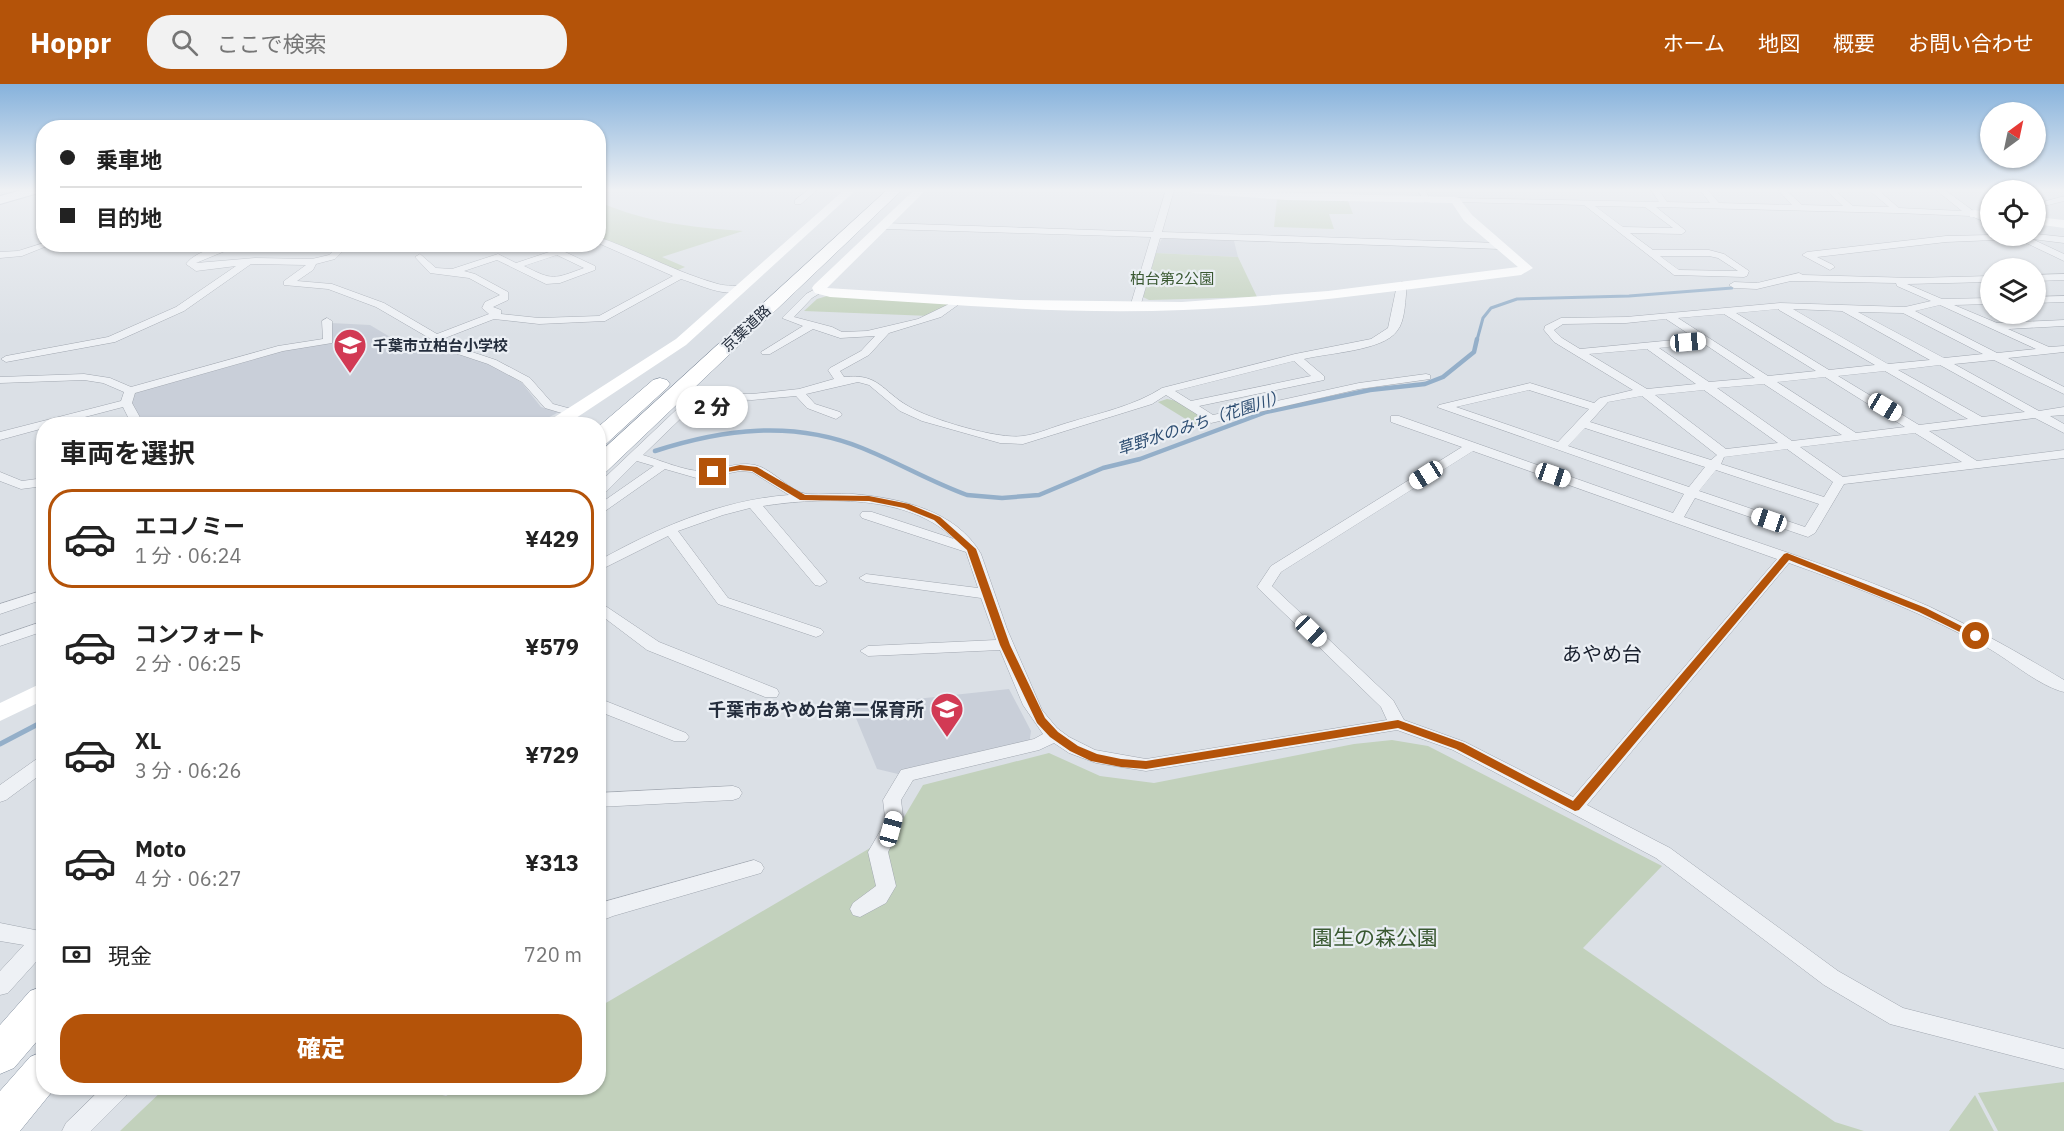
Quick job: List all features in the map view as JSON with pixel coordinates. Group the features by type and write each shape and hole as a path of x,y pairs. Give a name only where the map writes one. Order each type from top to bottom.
{"highway":[{"name":"京葉道路","path":"606,432 821,239"},
{"name":"京葉道路","path":"606,460 843,239"},
{"path":"0,1055 36,1012"},
{"path":"0,1123 36,1080"}],"street":[{"path":"568,417 681,342 796,239"},
{"path":"870,239 819,288 820,290 809,296 787,318 841,335 885,332 939,315 953,308 959,300"},
{"path":"1135,307 1155,239"},
{"path":"1295,239 1500,246"},
{"path":"820,290 830,293 959,300 1135,307 1267,300 1521,271 1526,268 1492,239"},
{"path":"1634,239 1677,273 1744,274 1744,271 1721,256 1709,253 1652,253"},
{"path":"1856,279 1843,269 1830,267 1807,255 1950,239"},
{"path":"606,244 680,276 724,289 740,289"},
{"path":"2044,246 2061,254"},
{"path":"0,255 19,254 36,248"},
{"path":"216,252 194,260 191,264 196,268 248,262 312,262 332,257 337,252"},
{"path":"453,272 498,257 515,266 546,282 592,268 557,252 515,266"},
{"path":"420,257 433,272 453,272 472,276 505,294 505,298 489,304 487,308 497,312 493,316 436,338"},
{"path":"6,359 111,339 180,309 248,262"},
{"path":"312,262 310,267 287,283 328,286 381,305 459,351 492,362 526,380 549,406 575,413"},
{"path":"1734,285 1756,286 1830,267"},
{"path":"493,316 539,321 601,319 642,299 680,276"},
{"path":"2046,278 2064,277"},
{"path":"1791,278 1980,279"},
{"path":"1892,280 2064,358"},
{"path":"2046,280 2064,288"},
{"path":"606,485 699,394 752,397 799,392 840,381 858,379 873,383 904,409 959,429 1000,440 1023,440 1148,402 1166,390 1295,357 1367,344 1388,335 1393,330 1402,285"},
{"path":"2046,300 2064,299"},
{"path":"1723,453 1644,392 1552,334 1549,330 1550,326 1561,321 1626,320 1780,306 1905,310 1942,302 1980,301"},
{"path":"1780,306 1980,422"},
{"path":"1844,308 2064,429"},
{"path":"1724,310 1921,429 1975,465"},
{"path":"1905,310 2064,392"},
{"path":"1668,316 1854,437"},
{"path":"62,417 282,348 328,341 327,321"},
{"path":"1996,326 2064,323"},
{"path":"767,353 810,326"},
{"path":"840,381 834,370 865,353 885,332"},
{"path":"1580,352 1707,340"},
{"path":"1650,346 1840,481 2064,454"},
{"path":"0,348 6,359 4,379 84,377 106,380 128,397 135,417"},
{"path":"1560,447 1604,400 1611,397 2064,349"},
{"path":"1189,405 1320,378 1295,357"},
{"path":"1166,390 1211,419 1359,386 1426,377"},
{"path":"1597,408 1530,386 1443,406 1808,533 1840,481"},
{"path":"799,392 811,406 836,415"},
{"path":"1677,518 1691,493 1723,453 2064,411"},
{"path":"1395,419 1787,556 1923,610 1994,645 2064,687"},
{"path":"1582,423 1827,502"},
{"path":"0,436 36,425"},
{"path":"1398,724 1387,704 1264,587 1276,569 1471,447"},
{"path":"636,457 700,475 740,467 754,469 803,498"},
{"path":"606,506 663,465"},
{"path":"0,476 21,485 36,483"},
{"path":"606,563 670,530 720,511 754,504 803,498 869,499 906,506 937,519 971,549 1005,645 1032,707 1054,735 1074,748 1095,758 1146,765 1398,724 1460,746 1663,853 1831,978 1898,1017 2064,1059"},
{"path":"754,504 820,582"},
{"path":"867,515 971,549"},
{"path":"670,530 723,601 816,632"},
{"path":"1575,807 1787,556"},
{"path":"866,578 987,594"},
{"path":"0,609 36,597"},
{"path":"606,611 662,650 771,693"},
{"path":"0,642 36,630"},
{"path":"868,651 1005,645"},
{"path":"0,713 36,694"},
{"path":"606,707 680,737"},
{"path":"860,909 886,892 887,880 878,852 891,829 894,817 892,800 907,775 1039,744 1054,735"},
{"path":"0,795 36,768"},
{"path":"606,800 734,793"},
{"path":"606,910 754,868"},
{"path":"0,932 36,938"},
{"path":"0,986 36,947"},
{"path":"74,1131 111,1095"}],"shaded area":[{"path":"1161,240 1234,241 1238,257 1156,253"},
{"name":"千葉市立柏台小学校","path":"331,323 370,325 402,344 433,341 451,351 494,366 522,383 541,407 559,412 549,417 139,417 130,402 135,391 284,348 330,341"},
{"name":"千葉市あやめ台第二保育所","path":"1009,689 1031,731 1029,745 898,774 877,769 851,706"}],"green space":[{"path":"606,239 719,239 662,257 685,267 678,270 606,241"},
{"name":"柏台第2公園","path":"1156,253 1238,257 1257,297 1149,300 1143,297"},
{"path":"827,296 952,304 930,316 804,311 817,299"},
{"path":"1167,399 1177,401 1207,421 1197,426 1158,402"},
{"name":"園生の森公園","path":"1392,740 1428,746 1662,866 1583,948 1835,1122 1864,1131 120,1131 158,1095 606,1095 606,1003 894,834 923,785 1049,753 1100,776 1154,783 1354,744"},
{"path":"2064,1082 2064,1131 1998,1131 1978,1093"},
{"path":"1975,1095 1994,1131 1949,1131"}],"waterway":[{"name":"草野水のみち（花園川）","path":"1477,340 1483,318 1491,308 1517,299 1629,296 1732,288"},
{"name":"草野水のみち（花園川）","path":"655,451 706,437 732,433 784,431 836,439 862,448 967,495 1002,498 1039,495 1103,468 1140,459 1266,412 1370,390 1425,384 1443,377 1474,352 1477,339"},
{"name":"草野水のみち（花園川）","path":"0,744 36,725"}],"place":[{"name":"千葉市立柏台小学校","path":"350,374"},
{"name":"千葉市あやめ台第二保育所","path":"947,738"}],"district":[{"name":"あやめ台","path":"1602,653"}],"route":[{"path":"713,472 740,467 754,469 803,498 869,499 889,502 906,506 937,519 971,549 1005,645 1040,720 1054,735 1074,748 1095,758 1121,763 1146,765 1398,724 1460,746 1575,807 1787,556 1923,610 1976,636"}]}
